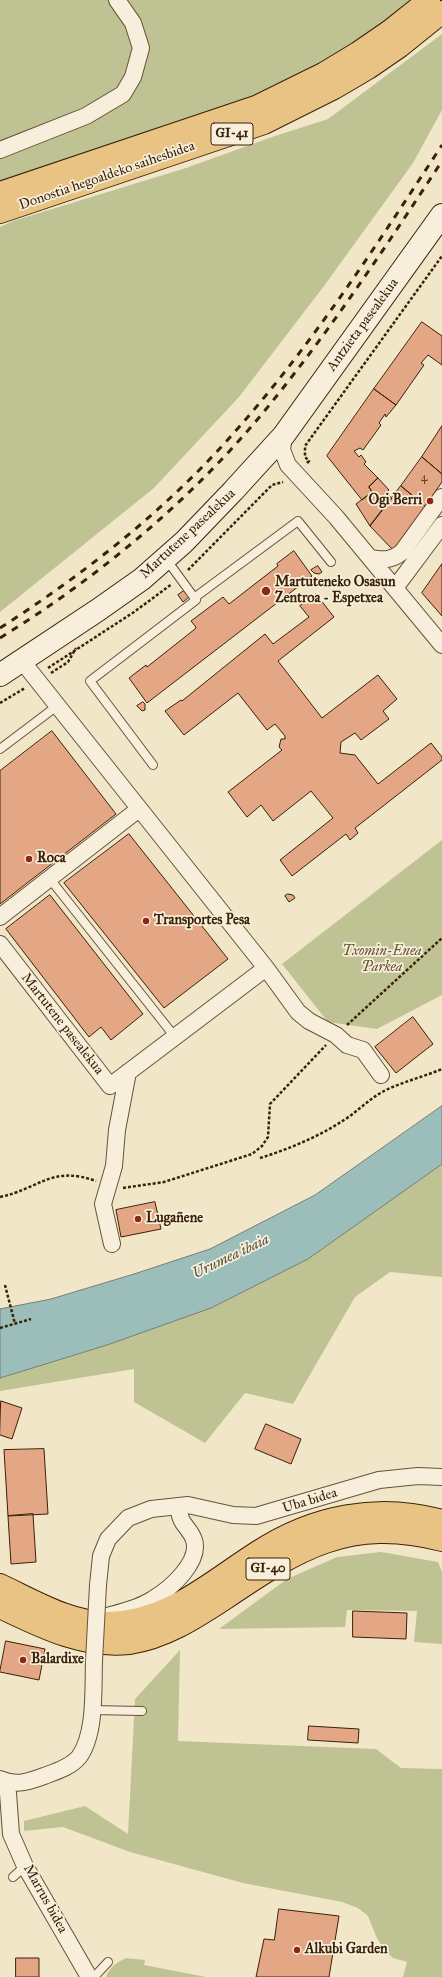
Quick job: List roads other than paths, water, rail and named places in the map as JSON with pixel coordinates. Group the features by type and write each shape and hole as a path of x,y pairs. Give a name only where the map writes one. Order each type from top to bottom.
{"main road":[{"name":"Donostia hegoaldeko saihesbidea","path":"0,193 256,107 325,73 358,53 390,31 429,0"},
{"name":"Donostia hegoaldeko saihesbidea","path":"0,212 264,123 300,106 368,68 400,46 442,12"},
{"name":"Antzieta pasealekua","path":"284,435 442,215"},
{"name":"Martutene pasealekua","path":"0,675 98,610 142,578 166,558 189,537 260,463 284,435"},
{"name":"GI-40","path":"0,1585 64,1614 86,1620 106,1623 136,1620 157,1615 196,1594 258,1551 308,1526 339,1517 388,1512 415,1515 442,1521"},
{"name":"GI-40","path":"0,1606 48,1630 65,1635 106,1643 129,1643 158,1635 187,1623 269,1568 313,1545 343,1536 366,1533 394,1532 442,1540"}],"street":[{"path":"0,150 86,116 123,94 133,77 141,48 133,23 117,0"},
{"path":"284,435 282,450 288,473"},
{"path":"260,463 274,460 336,517 442,645"},
{"path":"370,558 387,560 394,558 402,552 442,497"},
{"path":"395,588 442,525"},
{"path":"22,661 266,968 298,1012 308,1022 336,1035 347,1045 363,1050 381,1075"},
{"path":"0,917 139,809"},
{"name":"Martutene pasealekua","path":"0,944 110,1086 266,968"},
{"path":"112,1244 103,1204 114,1166 117,1130 128,1072"},
{"name":"Uba bidea","path":"20,1784 27,1783 64,1768 79,1758 89,1739 101,1556 108,1539 128,1518 151,1509 188,1505 233,1515 256,1516 379,1480 418,1476 442,1477"},
{"path":"86,1620 121,1613 153,1600 187,1569 194,1555 194,1540 179,1518 179,1507"},
{"path":"0,1779 20,1784 8,1818"},
{"name":"Marrus bidea","path":"0,1779 8,1793 8,1818 11,1834 25,1866 89,1977"}],"lane":[{"path":"194,598 298,521 331,562"},
{"path":"153,765 90,681 196,600 166,558"},
{"path":"0,749 57,706"},
{"path":"50,879 175,1037"},
{"path":"92,1710 142,1711"},
{"path":"13,1877 25,1866"},
{"path":"94,1977 108,1962"}],"water":[{"name":"Urumea ibaia","path":"442,1106 442,1164 308,1259 211,1308 107,1345 0,1378 0,1309 51,1299 210,1249 315,1195"}],"railway":[{"path":"0,628 60,587 118,544 172,496 223,445 254,410 311,337 391,223 442,145"},
{"path":"0,638 72,590 106,564 173,508 234,446 286,384 333,322 442,161"}],"place":[{"name":"Ogi Berri","path":"430,501"},
{"name":"Martuteneko Osasun Zentroa - Espetxea","path":"266,591"},
{"name":"Roca","path":"29,859"},
{"name":"Transportes Pesa","path":"146,921"},
{"name":"Lugañene","path":"138,1219"},
{"name":"Balardixe","path":"23,1660"},
{"name":"Alkubi Garden","path":"297,1950"}],"park label":[{"name":"Txomin-Enea Parkea","path":"382,960"}]}
